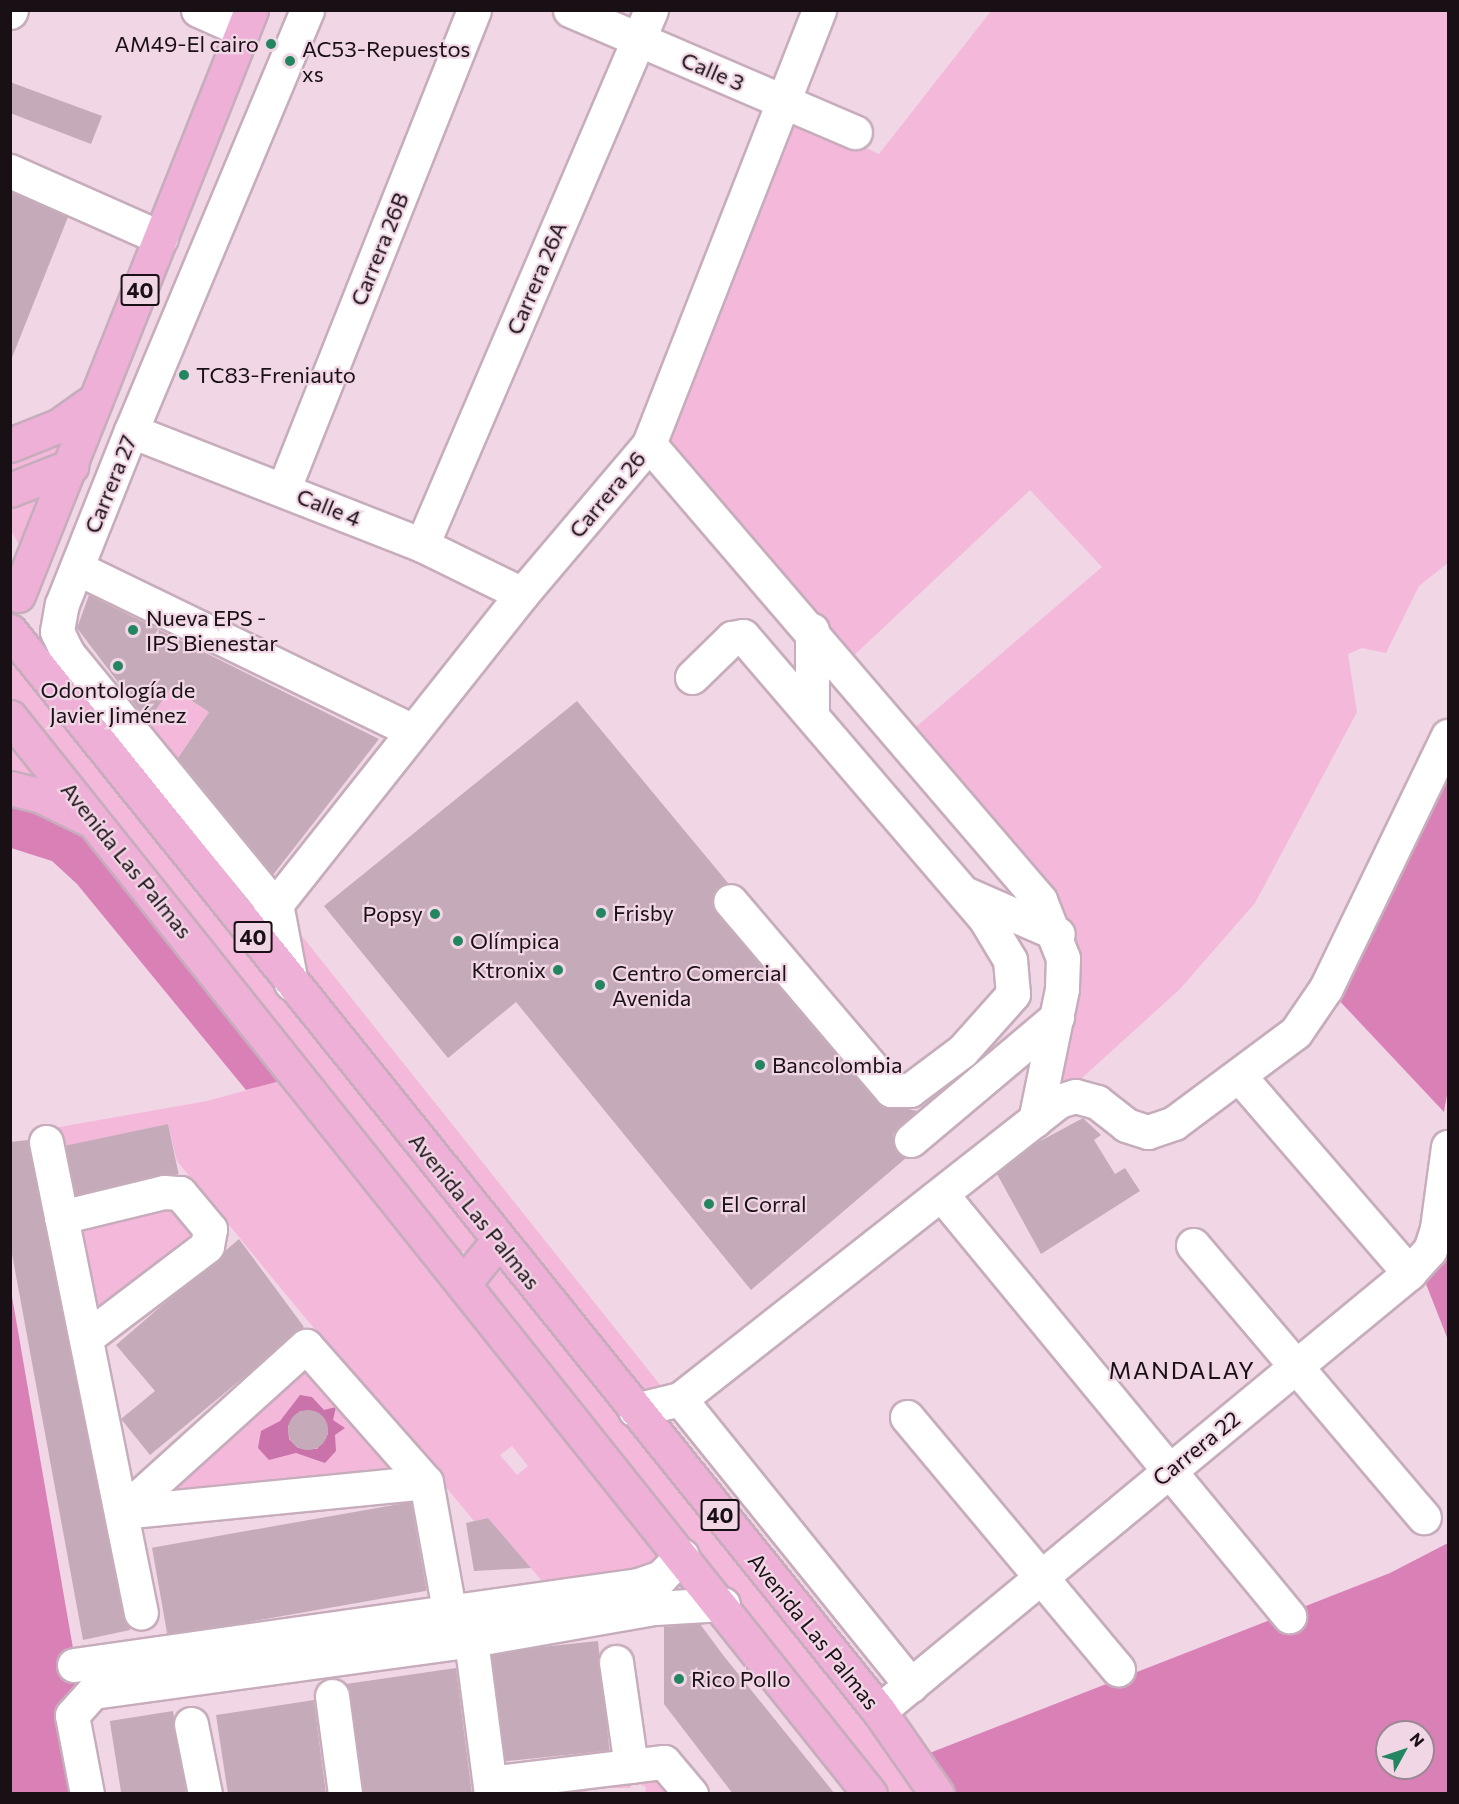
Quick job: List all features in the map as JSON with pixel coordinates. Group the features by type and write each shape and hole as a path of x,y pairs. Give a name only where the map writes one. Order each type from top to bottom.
{"main road":[{"name":"40","path":"10,629 18,595 247,20"},
{"path":"10,445 60,425 96,399"},
{"path":"10,490 71,466"},
{"name":"40","path":"10,560 18,595"},
{"name":"Avenida Las Palmas","path":"10,629 249,932 879,1711 937,1794"},
{"name":"Avenida Las Palmas","path":"10,717 723,1604 870,1794"},
{"path":"10,788 55,801 103,830"},
{"path":"464,1283 498,1240"}],"street":[{"name":"Carrera 27","path":"277,909 61,643 58,618 131,431 307,10"},
{"name":"Carrera 26B","path":"284,488 474,10"},
{"name":"Calle 3","path":"570,10 645,25 781,100 855,132"},
{"name":"Carrera 26","path":"249,932 277,909 412,732 522,594 649,444 781,100 819,10"},
{"path":"207,12 247,20"},
{"name":"Carrera 26A","path":"422,545 645,25"},
{"path":"10,171 161,238"},
{"name":"Calle 4","path":"131,431 284,488 422,545 522,594"},
{"path":"649,444 812,630 1040,900 1058,934 1063,958 1057,1017 1035,1120"},
{"path":"77,568 412,732"},
{"path":"812,630 812,712"},
{"path":"692,676 740,634 812,712 964,893 1010,960 1013,994 962,1051 901,1091 882,1084 730,901"},
{"path":"635,1410 680,1399 1035,1120 1074,1096 1097,1102 1126,1125 1148,1132 1174,1123 1240,1077 1296,1032 1326,988 1449,736"},
{"path":"964,893 1058,934"},
{"path":"277,909 291,983"},
{"path":"911,1140 1057,1017"},
{"path":"1240,1077 1409,1273"},
{"path":"46,1142 141,1612"},
{"name":"Carrera 22","path":"879,1711 1409,1273 1430,1250 1437,1228 1449,1147"},
{"path":"61,1217 164,1192 180,1193 210,1229 207,1246 86,1338"},
{"path":"942,1195 1289,1616"},
{"path":"1193,1245 1424,1517"},
{"path":"122,1512 306,1346 426,1482 449,1610"},
{"path":"661,1442 680,1399"},
{"path":"680,1399 911,1685"},
{"path":"907,1417 1118,1669"},
{"path":"122,1512 426,1482"},
{"path":"74,1665 638,1585 661,1577 682,1555"},
{"path":"87,1794 72,1715 93,1692 471,1640 655,1608 723,1604"},
{"path":"471,1640 491,1788 664,1762 691,1794"},
{"path":"616,1662 631,1766"},
{"path":"332,1696 345,1794"},
{"path":"191,1724 205,1794"}],"shaded area":[{"path":"991,11 1448,11 1448,563 1419,586 1386,653 1362,648 1348,654 1357,712 1255,903 1180,989 1072,1087 1055,1092 1073,960 909,733 1102,567 1030,490 849,660 660,442 787,112 879,154"},
{"path":"67,437 59,455 11,475 11,460"},
{"path":"45,491 22,549 11,531 10,506"},
{"path":"10,657 475,1234 478,1244 471,1254 455,1249 11,697"},
{"path":"171,687 209,712 173,765 142,730"},
{"path":"10,739 47,783 11,773"},
{"path":"1448,758 1448,1089 1444,1112 1334,995"},
{"path":"11,803 33,808 93,840 284,1080 246,1090 77,884 52,861 11,848"},
{"path":"290,921 669,1396 645,1400 306,979"},
{"path":"284,1080 665,1558 616,1579 610,1571 542,1581 488,1518 474,1521 274,1280 177,1161 168,1124 58,1148 54,1128 207,1101","holes":["512,1446 528,1466 517,1475 500,1455"]},
{"path":"172,1200 197,1233 92,1317 75,1226"},
{"path":"1448,1217 1448,1340 1426,1284"},
{"path":"494,1267 504,1272 623,1417 919,1793 888,1793 485,1286 483,1280"},
{"path":"10,1285 74,1654 105,1793 11,1793"},
{"path":"307,1368 392,1468 153,1498"},
{"path":"300,1395 312,1397 324,1410 336,1407 333,1420 345,1428 335,1435 336,1451 325,1463 296,1453 269,1460 258,1448 261,1431 280,1421","holes":["300,1411 318,1413 326,1422 328,1434 317,1449 298,1448 289,1439 288,1426"]},
{"path":"1448,1543 1448,1793 954,1793 927,1754 1390,1573"},
{"path":"661,1771 679,1793 645,1793 646,1787 634,1781 630,1788 594,1788 583,1793 499,1794"}],"building":[{"path":"10,82 102,116 91,144 10,113"},
{"path":"10,192 68,217 11,360 10,360"},
{"path":"89,595 379,739 273,875 178,758 209,712 171,687 148,722 77,628"},
{"name":"Centro Comercial Avenida","path":"577,701 728,883 713,894 716,913 877,1102 917,1111 893,1134 896,1152 906,1158 751,1290 516,1002 448,1058 324,906"},
{"path":"1083,1118 1101,1135 1094,1140 1115,1174 1125,1168 1140,1191 1041,1254 997,1174 1033,1145"},
{"path":"168,1124 179,1174 76,1196 65,1146"},
{"path":"28,1140 130,1630 83,1640 10,1243 10,1142"},
{"path":"239,1239 304,1327 150,1455 121,1419 155,1391 116,1345"},
{"path":"308,1410 316,1411 322,1416 327,1422 327,1438 322,1444 316,1449 308,1450 300,1449 294,1444 289,1438 288,1430 289,1422 294,1416 300,1411"},
{"path":"411,1502 427,1591 168,1636 152,1548"},
{"path":"488,1518 531,1568 474,1571 466,1523"},
{"path":"700,1624 835,1794 733,1794 664,1704 664,1627"},
{"path":"598,1641 609,1750 503,1762 492,1652"},
{"path":"456,1668 472,1794 363,1794 346,1684"},
{"path":"314,1700 326,1794 228,1794 216,1715"},
{"path":"173,1711 186,1794 121,1794 110,1721"}],"place":[{"name":"AM49-El cairo","path":"271,44"},
{"name":"AC53-Repuestos xs","path":"290,61"},
{"name":"TC83-Freniauto","path":"184,375"},
{"name":"Nueva EPS - IPS Bienestar","path":"133,630"},
{"name":"Odontología de Javier Jiménez","path":"118,666"},
{"name":"Frisby","path":"601,913"},
{"name":"Popsy","path":"435,914"},
{"name":"Olímpica","path":"458,941"},
{"name":"Ktronix","path":"558,970"},
{"name":"Centro Comercial Avenida","path":"600,985"},
{"name":"Bancolombia","path":"760,1065"},
{"name":"El Corral","path":"709,1204"},
{"name":"Rico Pollo","path":"679,1679"}],"district":[{"name":"MANDALAY","path":"1182,1370"}]}
